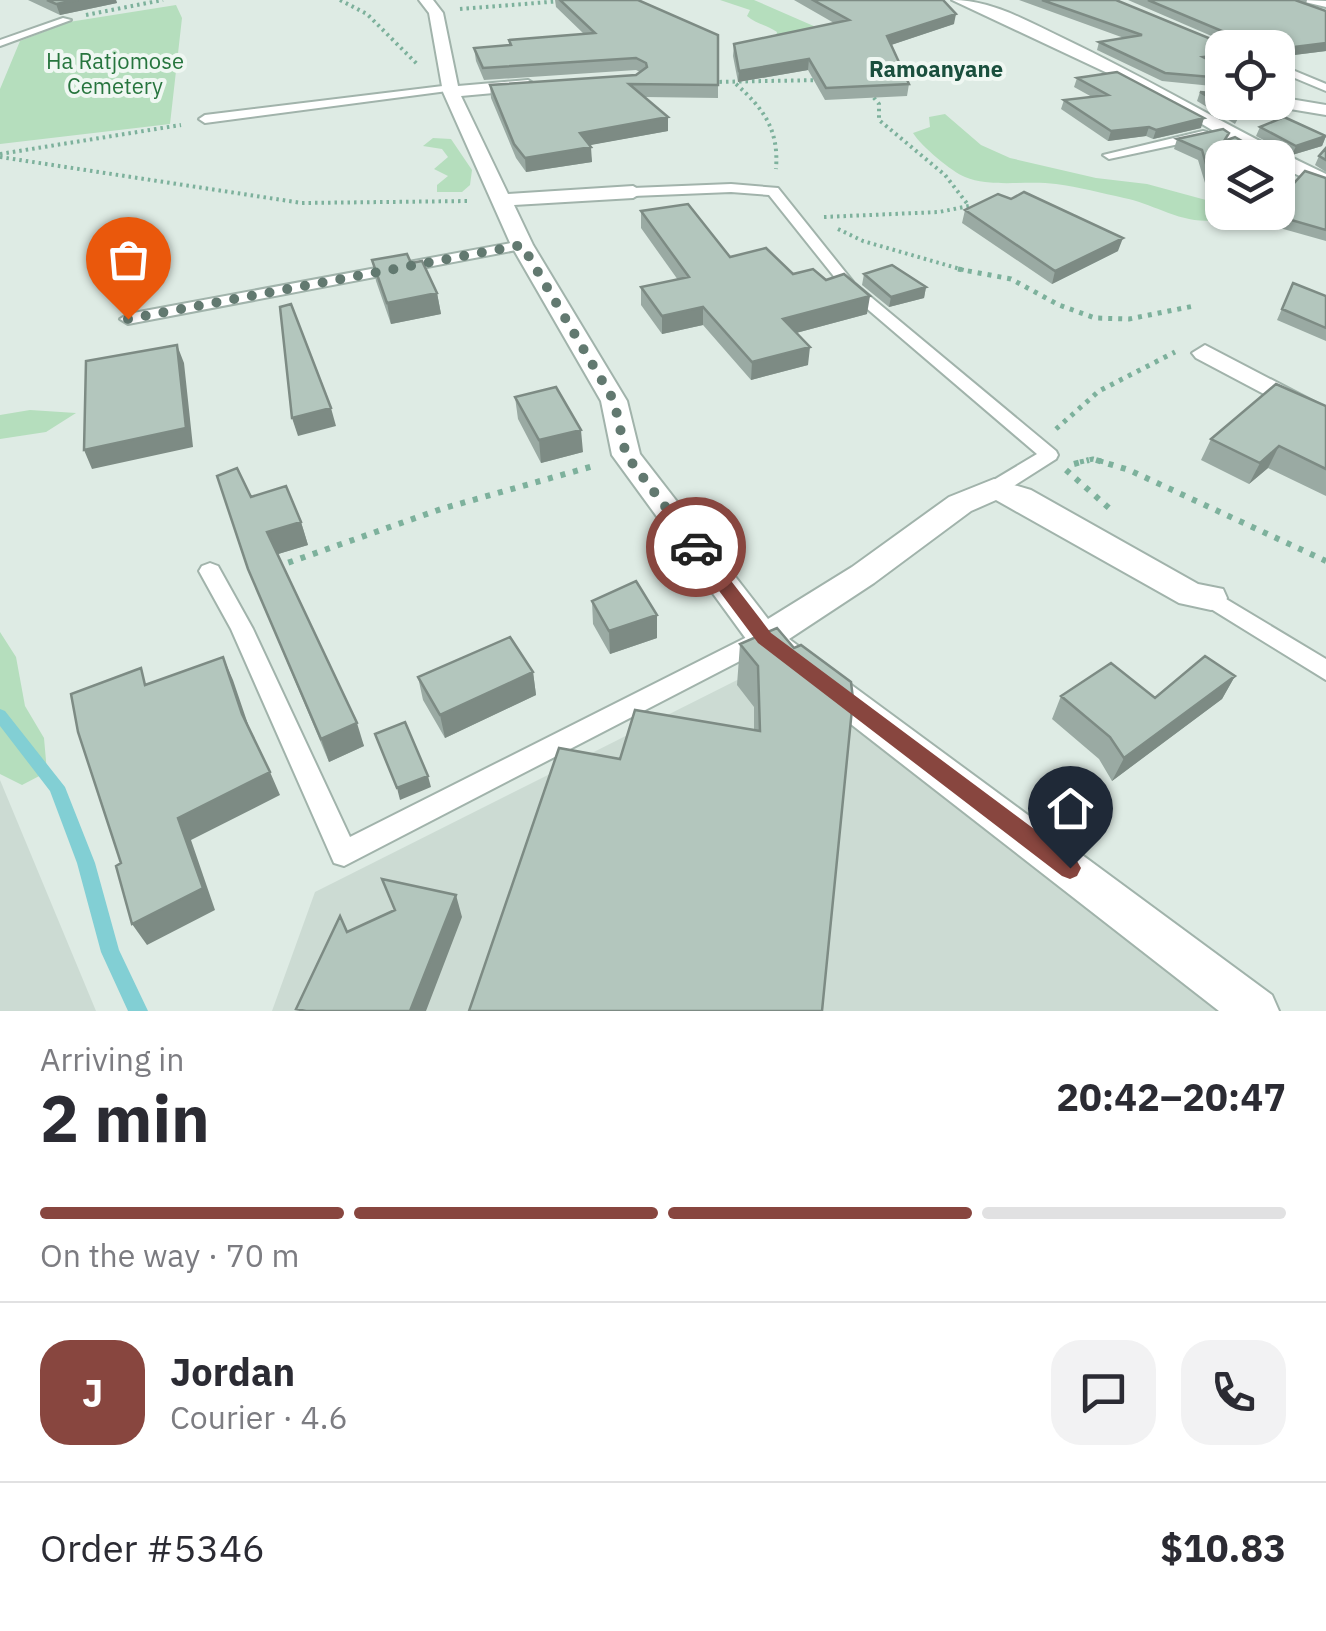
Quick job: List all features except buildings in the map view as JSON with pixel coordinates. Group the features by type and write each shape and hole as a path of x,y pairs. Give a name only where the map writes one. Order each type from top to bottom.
{"street":[{"path":"959,0 998,12 1156,88 1243,140"},
{"path":"430,6 450,84 522,245 614,401 626,455 764,638 1256,1011"},
{"path":"450,84 541,84"},
{"path":"1156,88 1193,91"},
{"path":"1295,105 1326,110"},
{"path":"1295,167 1326,182"},
{"path":"502,200 633,192"},
{"path":"1205,353 1326,419"},
{"path":"764,638 863,575 960,504 994,489 1020,496 1191,595 1211,598"}],"lane":[{"path":"1308,0 1326,4"},
{"path":"0,44 66,20"},
{"path":"1295,74 1326,88"},
{"path":"205,120 450,84"},
{"path":"1110,156 1224,130"},
{"path":"633,192 732,188 774,191 849,286 1049,455 994,489"},
{"path":"128,319 522,245"},
{"path":"214,577 242,629 344,854 764,638"},
{"path":"1211,598 1326,670"}],"path":[{"path":"66,20 163,0"},
{"path":"340,0 367,14 420,66 450,84"},
{"path":"430,6 577,0"},
{"path":"698,82 832,81"},
{"path":"735,83 764,112 780,138"},
{"path":"862,85 880,104 879,120 945,176 969,206 939,212 820,217 863,241 966,272 1011,278 1059,305 1095,318 1129,319 1194,306"},
{"path":"0,156 65,141 156,132 205,120"},
{"path":"0,156 302,203 502,200"},
{"path":"1034,443 1059,427 1099,391 1180,348 1205,353"},
{"path":"214,577 295,562 440,509 538,484 626,455"},
{"path":"1115,514 1063,467 1093,459 1128,470 1326,561"}],"shaded area":[{"path":"791,653 1237,1011 272,1011 315,892"},
{"path":"0,780 96,1011 0,1011"}],"green space":[{"path":"720,0 754,0 910,68 853,68 776,36 777,32 747,16 750,10"},
{"name":"Ha Ratjomose Cemetery","path":"176,5 182,18 170,124 0,144 0,89 20,41 69,22"},
{"path":"945,114 981,145 1010,158 1096,178 1147,184 1205,200 1205,221 1073,187 965,177 937,158 913,133 930,127 929,117"},
{"path":"433,138 451,139 472,170 470,185 462,192 437,192 437,185 448,176 434,169 448,157 442,149 423,146"},
{"path":"30,410 76,413 46,432 0,439 0,415"},
{"path":"0,632 16,657 25,706 44,738 47,772 22,785 0,774"}],"waterway":[{"path":"0,715 57,787 86,863 110,952 138,1011"}],"way so far":[{"path":"128,319 522,245 614,401 626,455 696,547"}],"district":[{"name":"Ramoanyane","path":"936,68"}],"route":[{"path":"696,547 764,638 1070,868"}]}
